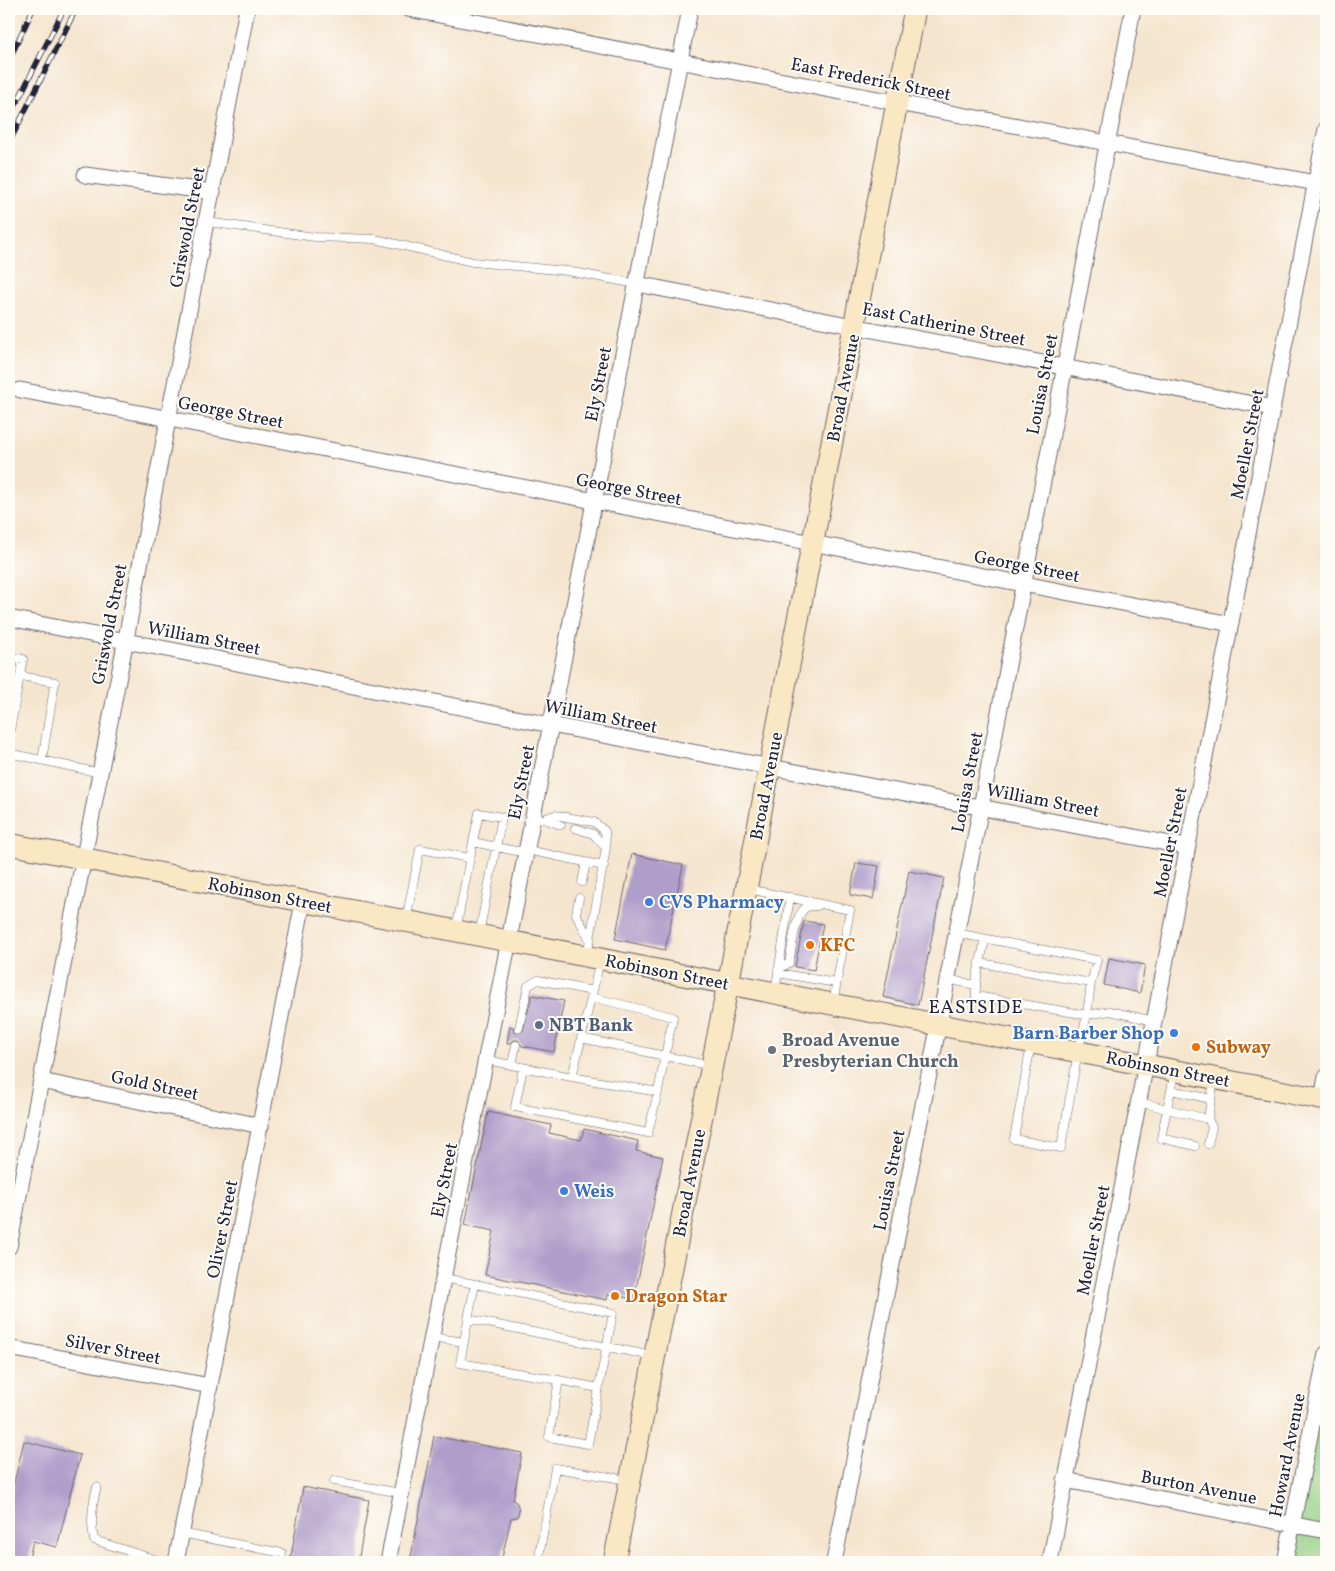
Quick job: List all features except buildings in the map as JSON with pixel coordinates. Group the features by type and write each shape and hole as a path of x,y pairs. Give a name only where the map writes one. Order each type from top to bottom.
{"main road":[{"name":"Broad Avenue","path":"614,1562 728,984 915,9"},
{"name":"Robinson Street","path":"9,844 509,942 592,952 728,984 777,979 832,1004 1146,1065 1173,1080 1213,1088 1324,1099"}],"street":[{"name":"Griswold Street","path":"9,1247 247,9"},
{"name":"East Frederick Street","path":"408,9 1321,184"},
{"name":"Ely Street","path":"388,1562 527,850 538,818 551,725 690,9"},
{"name":"Louisa Street","path":"834,1562 1024,584 1133,9"},
{"name":"Moeller Street","path":"1050,1562 1231,624 1321,184 1326,129"},
{"path":"85,175 212,192"},
{"name":"East Catherine Street","path":"637,284 1274,408"},
{"name":"George Street","path":"20,390 1231,624"},
{"name":"William Street","path":"9,618 551,725 1188,847"},
{"name":"Oliver Street","path":"176,1562 303,902"},
{"path":"1324,1099 1326,1077"},
{"name":"Gold Street","path":"41,1081 261,1126"},
{"name":"Silver Street","path":"9,1348 210,1386"},
{"name":"Howard Avenue","path":"1284,1562 1326,1354"},
{"name":"Burton Avenue","path":"1065,1480 1326,1531"}],"lane":[{"path":"207,222 315,237 376,240 473,262 567,271 637,284"},
{"path":"9,656 22,659 20,676 13,693 9,736"},
{"path":"20,676 55,682 42,760"},
{"path":"9,753 100,773"},
{"path":"456,931 479,813 502,817 478,936"},
{"path":"538,818 555,815 594,822 605,831 606,848 592,952 592,994 572,1078"},
{"path":"538,818 561,825"},
{"path":"575,828 593,834 606,848"},
{"path":"473,842 516,851 527,850 604,866"},
{"path":"406,922 420,849 470,858"},
{"path":"582,882 586,862"},
{"path":"746,889 850,910 832,1004"},
{"path":"777,979 790,897"},
{"path":"579,898 576,914 592,952"},
{"path":"777,979 789,963 798,921 803,909 810,906 837,907"},
{"path":"956,933 1097,960 1091,983 1087,1015 1078,1052 1061,1148 1014,1139 1032,1042"},
{"path":"985,939 975,985 976,996 1087,1015 1110,1011 1154,1021"},
{"path":"981,963 1091,983"},
{"path":"777,979 836,983"},
{"path":"947,979 975,985"},
{"path":"519,1028 528,986 538,980 673,1017 648,1132 515,1107 523,1068"},
{"path":"581,1038 712,1066"},
{"path":"512,1066 516,1044"},
{"path":"486,1060 572,1078 658,1092"},
{"path":"1173,1080 1161,1138 1195,1146"},
{"path":"1208,1144 1212,1127 1208,1118 1213,1088"},
{"path":"1139,1102 1208,1118"},
{"path":"443,1278 613,1313 588,1444 549,1437 559,1380"},
{"path":"475,1284 460,1363 598,1388"},
{"path":"468,1319 655,1356"},
{"path":"432,1337 464,1342"},
{"path":"538,1562 555,1468 630,1480"},
{"path":"334,1481 401,1493"},
{"path":"97,1487 92,1505 94,1540 163,1562"},
{"path":"181,1533 282,1552 281,1562"}],"green space":[{"path":"1326,1357 1326,1562 1286,1562"}],"railway":[{"path":"9,60 33,9"},
{"path":"9,118 64,9"},
{"path":"9,143 76,9"}],"place":[{"name":"CVS Pharmacy","path":"649,902"},
{"name":"KFC","path":"810,945"},
{"name":"NBT Bank","path":"539,1025"},
{"name":"Barn Barber Shop","path":"1174,1033"},
{"name":"Subway","path":"1196,1047"},
{"name":"Broad Avenue Presbyterian Church","path":"772,1050"},
{"name":"Weis","path":"564,1191"},
{"name":"Dragon Star","path":"615,1296"}],"district":[{"name":"EASTSIDE","path":"976,1006"}]}
